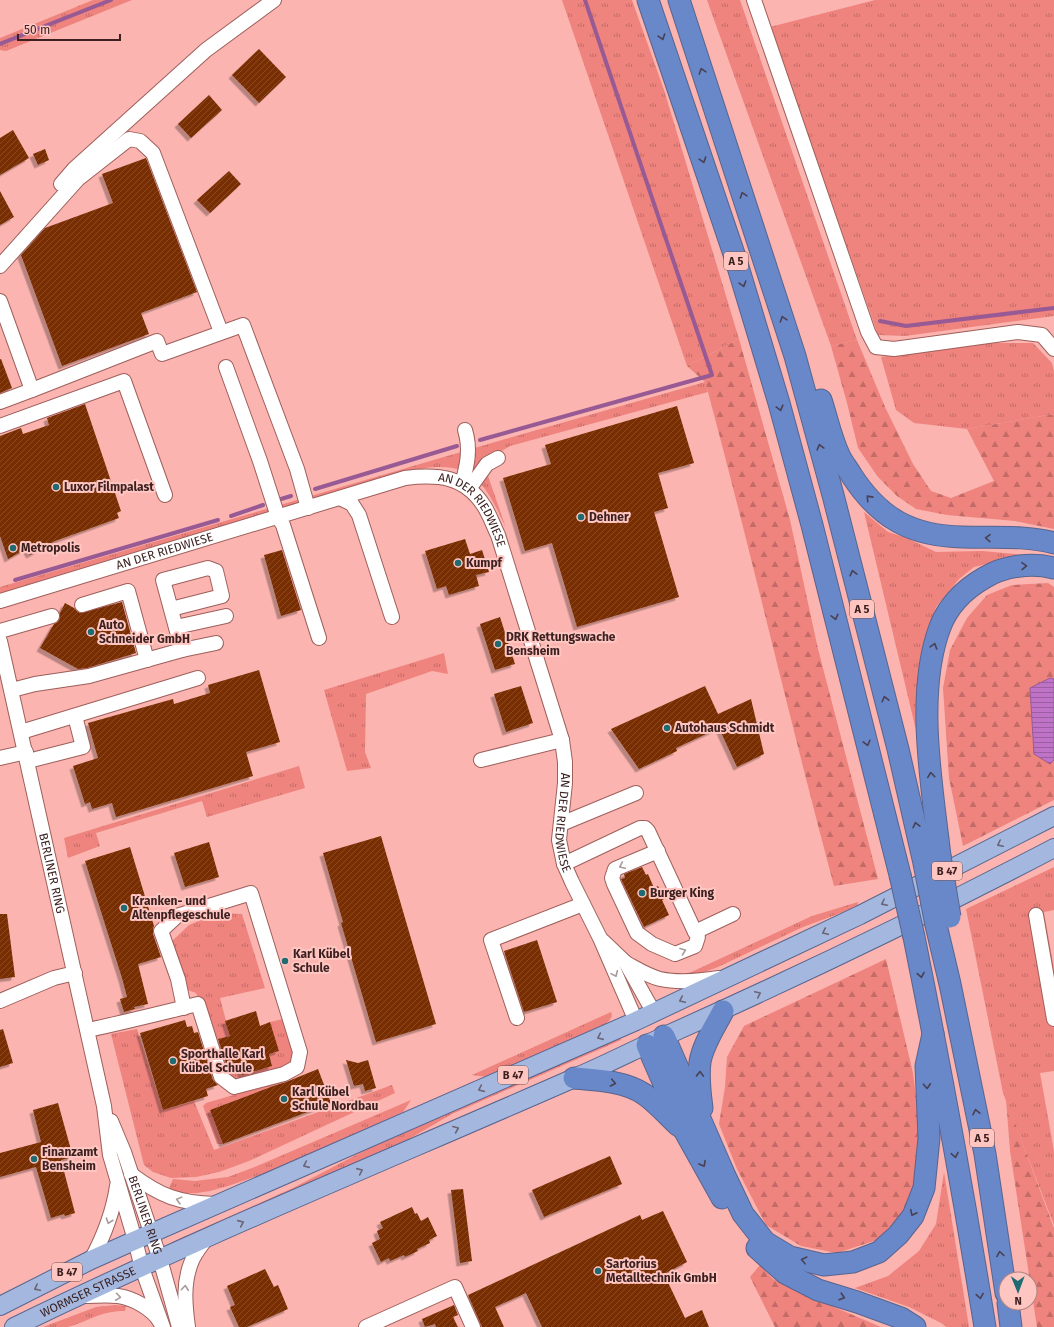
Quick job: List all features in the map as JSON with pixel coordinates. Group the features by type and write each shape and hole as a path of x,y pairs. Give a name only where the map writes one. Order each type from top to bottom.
{"highway":[{"name":"A 5","path":"648,0 735,258 779,403 812,524 900,875 914,937 969,1228 985,1327"},
{"name":"A 5","path":"679,0 795,356 833,495 898,749 932,859 943,921 956,953 950,984 985,1154 1003,1271"},
{"path":"795,356 819,395 839,456 862,491 880,510 894,520 912,529 945,537 1022,538 1054,543"},
{"path":"932,859 928,692 932,652 941,625 956,600 972,585 992,572 1017,566 1039,565 1054,568"},
{"path":"704,1126 700,1094 700,1061 723,1011"},
{"path":"655,1040 704,1126 743,1214 765,1242 790,1257 824,1265 853,1262 879,1252 898,1235 912,1216 924,1188 929,1138 926,1066 933,1034"},
{"path":"655,1040 684,1130 734,1218 759,1251 785,1273 818,1290 901,1318 915,1327"},
{"path":"574,1078 593,1080 632,1088 644,1094 684,1130"},
{"path":"1009,1311 1011,1327"}],"main road":[{"name":"B 47","path":"0,1306 91,1260 654,1013 860,915 1054,816"},
{"name":"B 47","path":"142,1268 723,1011 871,941 1054,848"},
{"path":"654,1013 655,1040"},
{"path":"636,1021 655,1040"},
{"name":"WORMSER STRASSE","path":"14,1327 142,1268"}],"street":[{"path":"0,252 74,169 206,50 274,0"},
{"path":"754,0 868,332 876,347 894,349 1018,332 1042,335 1054,349"},
{"path":"0,266 78,179 129,139 140,141 153,153 221,332"},
{"path":"0,301 32,390"},
{"path":"0,402 157,341 162,354 243,325 297,469 308,508"},
{"path":"226,367 260,461 278,517 282,524 319,638"},
{"path":"0,426 124,381 165,495"},
{"path":"466,430 469,456 466,487"},
{"path":"466,487 487,464 498,458"},
{"name":"AN DER RIEDWIESE","path":"0,601 405,478 425,476 446,477 466,487 478,497 498,534 562,740 565,762 565,783 559,840 564,864 600,938 636,1021"},
{"path":"340,498 352,504 359,515 392,617"},
{"path":"82,605 128,591 147,660"},
{"path":"171,609 182,650"},
{"path":"0,632 52,616"},
{"path":"176,627 226,616"},
{"name":"BERLINER RING","path":"0,641 88,1030 104,1106 110,1154 117,1183 143,1237 160,1259 179,1327"},
{"path":"12,690 35,684 89,676 182,650 216,643"},
{"path":"21,732 198,678"},
{"path":"0,758 27,757 83,747 75,716"},
{"path":"481,760 562,740"},
{"path":"560,824 636,793"},
{"path":"564,864 640,828 645,828 658,851 698,937 696,946 675,954 652,944 637,933 612,878 615,869 658,851"},
{"path":"88,1030 184,1008 198,1004 221,1077 234,1087 284,1074 297,1067 300,1052 251,893 177,916 161,931 178,978 184,1008"},
{"path":"517,1018 491,940 583,904"},
{"path":"695,932 733,914"},
{"path":"1036,915 1054,1019"},
{"name":"AN DER RIEDWIESE","path":"600,938 626,963 643,972 660,978 696,981 730,977"},
{"name":"AN DER RIEDWIESE","path":"626,963 654,1013"},
{"path":"0,1001 54,978 75,973"},
{"name":"BERLINER RING","path":"104,1106 124,1152 131,1174 143,1237 142,1268 163,1327"},
{"path":"131,1174 161,1194 178,1200 197,1204 217,1204"},
{"path":"91,1260 102,1240 110,1220 117,1183"},
{"path":"188,1327 185,1304 186,1278 191,1262 206,1239"},
{"path":"366,1327 455,1287 473,1327"},
{"path":"79,1296 119,1296 134,1301 157,1317 163,1327"}],"green space":[{"path":"93,0 132,0 6,51 0,50 0,38"},
{"path":"562,0 632,0 664,90 739,339 687,366"},
{"path":"707,0 740,0 857,340 831,346"},
{"path":"875,0 1054,0 1054,316 905,336 878,335 770,27"},
{"path":"739,339 790,520 818,649 878,879 834,886 708,392 705,382 687,366"},
{"path":"857,340 885,407 913,464 931,491 951,498 994,481 967,429 1054,414 1054,529 1015,521 947,515 916,509 897,496 878,477 858,448 831,346"},
{"path":"974,343 1033,343 1052,363 1054,371 1054,414 967,429 914,423 896,410 881,357"},
{"path":"705,382 708,392 510,446 495,455 488,476 506,528 492,501 478,480 468,473 456,469 442,467 425,468 0,594 0,587"},
{"path":"864,512 888,532 907,538 936,552 982,551 1036,556 1000,561 974,567 959,579 936,607 926,641 920,747"},
{"path":"1048,583 1054,587 1054,800 963,846 949,778 943,688 950,650 967,618 987,595 1012,585"},
{"path":"444,653 448,674 432,671 366,694 365,752 371,768 347,771 324,690"},
{"path":"299,766 305,788 207,817 202,801 96,833 100,846 68,858 64,838"},
{"path":"1054,867 1054,910 1044,912 1054,969 1054,1071 1040,1073 1054,1151 1054,1225 1003,1093 966,909"},
{"path":"858,902 857,907 803,927 718,967 702,973 685,975 812,916"},
{"path":"218,913 242,914 265,988 220,998 230,1036 216,1040 196,993 177,986 171,942 189,925"},
{"path":"886,959 913,1073 922,1143 918,1187 906,1210 877,1240 837,1253 801,1246 766,1225 737,1169 719,1124 725,1087 727,1057 744,1026"},
{"path":"611,1012 612,1016 609,1021 599,1029 487,1077 472,1075"},
{"path":"283,1019 294,1055 292,1064 235,1082 226,1076 224,1067 238,1063 242,1075 272,1066 269,1054 279,1051 270,1022"},
{"path":"137,1029 163,1110 194,1101 214,1150 392,1085 395,1093 249,1161 219,1172 196,1177 171,1178 153,1172 144,1165 111,1034"},
{"path":"620,1038 621,1040 452,1114 402,1143 173,1244 172,1242 293,1188 379,1143"},
{"path":"299,1076 210,1110 223,1144 217,1144 203,1106 206,1103"},
{"path":"1006,1099 1054,1228 1054,1327 1037,1327 1035,1311 1038,1311 1038,1271 1028,1271 1010,1151"},
{"path":"411,1100 403,1112 277,1169 210,1191 197,1193 177,1193 168,1191 173,1179 195,1181 228,1177"},
{"path":"944,1172 969,1327 946,1327 943,1324 909,1307 855,1288 888,1276 919,1251 936,1224"},
{"path":"760,1265 773,1279 881,1327 775,1327 750,1277"},
{"path":"115,1305 126,1306 125,1311 101,1314 68,1327 43,1327 96,1307"}],"shaded area":[{"path":"1050,678 1054,679 1054,760 1050,764 1034,754 1030,688"}],"building":[{"path":"259,49 286,77 259,103 232,75"},
{"path":"209,95 222,110 191,138 178,124"},
{"path":"13,130 29,158 0,175 0,138"},
{"path":"45,149 49,160 38,165 33,154"},
{"path":"146,158 197,292 141,313 149,334 62,366 21,255 45,228 113,203 102,174"},
{"path":"229,171 241,184 210,213 197,200"},
{"path":"0,191 14,217 0,225"},
{"path":"0,359 12,388 0,393"},
{"name":"Luxor Filmpalast","path":"85,404 121,511 117,513 119,518 55,541 30,555 26,549 8,559 0,536 0,436 21,428 23,434 49,425 47,418"},
{"name":"Dehner","path":"677,406 694,463 658,473 668,508 654,512 679,597 577,627 552,543 525,551 503,478 551,464 545,445"},
{"name":"Kumpf","path":"465,539 470,554 482,550 489,572 476,575 479,586 449,595 446,586 437,589 425,551"},
{"path":"282,550 301,610 281,616 264,555"},
{"name":"Auto Schneider GmbH","path":"122,602 136,653 87,668 78,669 40,648 54,624 58,622 60,613 65,603 80,613"},
{"name":"DRK Rettungswache Bensheim","path":"500,617 515,664 495,670 480,624"},
{"path":"259,670 280,742 246,752 253,776 116,817 112,803 92,809 90,802 85,804 73,766 98,758 88,723 173,699 174,704 210,693 208,685"},
{"path":"521,686 533,723 506,732 494,694"},
{"name":"Autohaus Schmidt","path":"705,686 718,714 751,699 764,754 737,767 719,728 676,748 677,751 639,769 611,729"},
{"name":"Karl Kübel Schule","path":"381,836 436,1024 376,1042 341,923 343,922 323,853"},
{"path":"209,842 219,877 185,887 174,853"},
{"name":"Kranken- und Altenpflegeschule","path":"130,847 154,926 153,934 161,957 138,964 148,1004 134,1007 135,1009 124,1012 120,999 127,997 85,861"},
{"name":"Burger King","path":"642,867 646,875 648,874 654,888 658,886 664,899 662,900 669,915 644,927 621,879 625,878 624,874"},
{"path":"0,914 7,914 15,977 0,979"},
{"path":"537,940 557,1002 524,1012 504,951"},
{"path":"256,1011 260,1026 270,1022 279,1051 269,1054 272,1066 242,1075 238,1063 227,1066 218,1039 230,1036 225,1021"},
{"name":"Sporthalle Karl Kübel Schule","path":"185,1020 187,1027 192,1026 194,1033 198,1032 213,1080 218,1085 206,1089 208,1096 163,1110 140,1033"},
{"path":"3,1029 13,1063 0,1067 0,1030"},
{"path":"346,1060 358,1063 368,1060 376,1088 365,1091 363,1084 354,1086"},
{"name":"Karl Kübel Schule Nordbau","path":"318,1069 331,1103 223,1144 210,1110"},
{"name":"Finanzamt Bensheim","path":"58,1103 73,1157 61,1160 75,1213 65,1216 64,1214 51,1218 36,1167 0,1177 0,1153 41,1142 33,1110"},
{"path":"610,1156 622,1184 544,1217 532,1190"},
{"path":"463,1189 472,1261 460,1263 451,1190"},
{"path":"412,1207 415,1214 417,1213 421,1221 428,1217 437,1236 429,1240 430,1243 417,1249 418,1251 405,1257 404,1255 390,1261 389,1258 381,1262 372,1243 380,1239 377,1231 383,1228 380,1222"},
{"name":"Sartorius Metalltechnik GmbH","path":"663,1211 687,1262 664,1274 685,1318 702,1310 709,1327 542,1327 526,1293 495,1307 504,1327 482,1327 468,1295 640,1215 642,1220"},
{"path":"265,1269 274,1287 278,1285 288,1309 247,1327 239,1327 230,1307 235,1305 227,1286"},
{"path":"454,1305 458,1315 453,1317 458,1327 436,1327 435,1324 425,1327 422,1319"}],"waterway":[{"path":"0,44 111,0"},
{"path":"480,440 712,375 585,0"},
{"path":"880,321 906,326 1054,308"},
{"path":"315,489 457,446"},
{"path":"281,499 291,496"},
{"path":"231,516 263,505"},
{"path":"15,580 218,520"}],"place":[{"name":"Luxor Filmpalast","path":"56,487"},
{"name":"Dehner","path":"581,517"},
{"name":"Metropolis","path":"13,548"},
{"name":"Kumpf","path":"458,563"},
{"name":"Auto Schneider GmbH","path":"91,632"},
{"name":"DRK Rettungswache Bensheim","path":"498,644"},
{"name":"Autohaus Schmidt","path":"667,728"},
{"name":"Burger King","path":"642,893"},
{"name":"Kranken- und Altenpflegeschule","path":"124,908"},
{"name":"Karl Kübel Schule","path":"285,961"},
{"name":"Sporthalle Karl Kübel Schule","path":"173,1061"},
{"name":"Karl Kübel Schule Nordbau","path":"284,1099"},
{"name":"Finanzamt Bensheim","path":"34,1159"},
{"name":"Sartorius Metalltechnik GmbH","path":"598,1271"}]}
